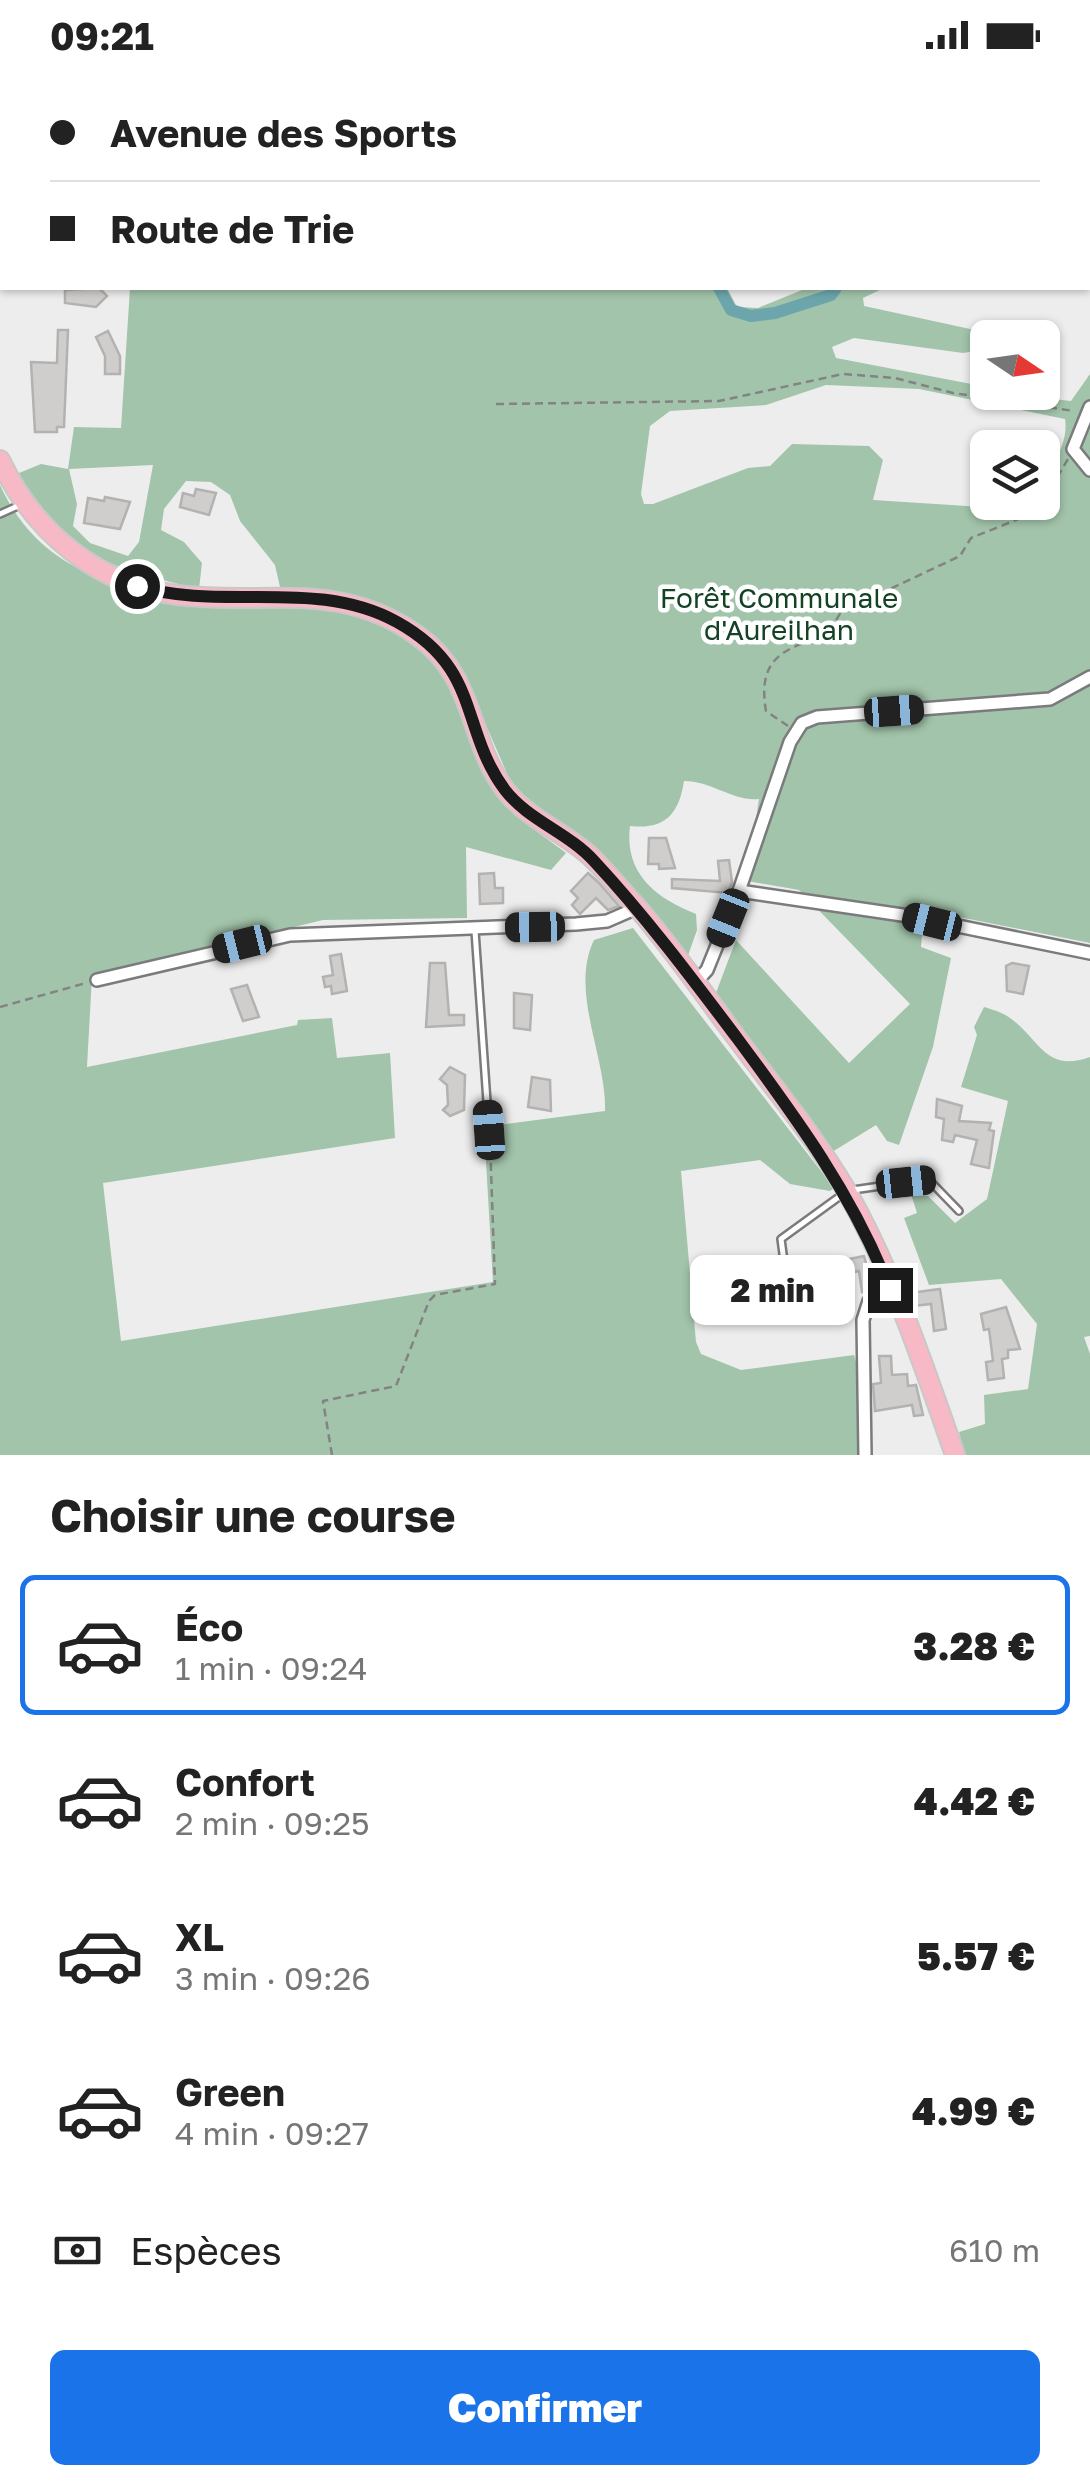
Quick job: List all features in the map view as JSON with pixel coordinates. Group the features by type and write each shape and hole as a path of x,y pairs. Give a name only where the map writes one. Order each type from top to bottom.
{"main road":[{"path":"0,460 22,504 75,556 137,586 180,596 307,596 336,600 371,610 421,637 455,673 467,694 493,770 506,791 602,869 637,908 846,1192 924,1367 954,1455"}],"street":[{"path":"1089,410 1073,449 1090,470"},
{"path":"695,983 707,970 739,891 797,729 817,718 1050,699 1090,677"},
{"path":"739,891 908,916 1090,952"},
{"path":"97,980 290,935 607,921 637,908"},
{"path":"865,1455 862,1320 868,1300 890,1290"}],"lane":[{"path":"0,514 22,504"},
{"path":"475,928 489,1130"},
{"path":"791,1314 780,1239 846,1192 928,1180 960,1211"}],"path":[{"path":"496,404 719,401 843,374 895,378 953,393 1089,410"},
{"path":"797,729 775,721 766,711 764,676 772,662 797,645 827,635 841,612 960,556 971,538 1036,512 1073,449"},
{"path":"0,1007 97,980"},
{"path":"332,1455 323,1401 396,1386 429,1301 495,1284 489,1130"}],"green space":[{"name":"Forêt Communale d'Aureilhan","path":"130,290 728,290 737,307 758,308 802,290 880,290 863,298 864,306 970,329 970,352 963,353 854,338 832,347 836,358 970,384 970,399 919,389 826,385 766,405 670,411 650,426 641,494 644,504 748,468 770,466 792,444 869,446 883,460 873,500 970,506 970,520 1060,520 1060,449 1065,419 1021,410 1060,410 1060,400 1071,401 1090,374 1090,943 924,910 921,947 951,958 933,1047 899,1145 887,1141 876,1125 832,1152 714,998 736,940 849,1063 910,1004 799,890 747,881 759,799 684,781 678,803 668,817 652,825 630,826 632,857 645,882 668,900 696,914 697,930 686,961 575,837 512,785 466,679 445,649 412,621 351,600 280,587 275,565 240,521 230,495 211,482 186,481 164,509 161,530 184,542 202,563 199,589 143,575 92,555 49,523 32,501 19,473 41,464 68,469 74,427 121,428","holes":["153,465 139,542 128,556 90,543 73,526 77,504 69,469"]},
{"path":"0,485 31,533 71,564 117,583 168,594 329,610 379,624 407,638 429,658 463,706 519,814 566,853 551,870 466,847 467,918 323,920 92,976 87,1067 297,1025 298,1020 332,1018 337,1058 390,1053 395,1138 103,1183 121,1341 493,1282 484,1127 605,1111 587,1003 587,960 594,940 633,928 834,1188 830,1191 790,1184 760,1160 681,1171 696,1342 701,1354 741,1370 854,1355 860,1376 859,1455 0,1455"},
{"path":"984,1007 1018,1024 1052,1057 1074,1061 1090,1057 1090,1336 1084,1337 1090,1354 1090,1455 965,1455 959,1432 985,1424 984,1395 1028,1389 1037,1324 1001,1279 929,1285 904,1218 917,1213 911,1194 928,1196 955,1223 987,1199 1008,1101 961,1087 977,1035 974,1027"}],"building":[{"path":"65,290 101,290 107,296 96,307 65,303"},
{"path":"58,330 68,330 64,427 57,427 57,432 35,432 31,362 57,363"},
{"path":"108,331 120,356 120,374 105,374 105,356 96,337"},
{"path":"196,489 216,493 209,515 180,507 183,493 194,496"},
{"path":"105,497 130,502 120,529 84,523 88,498 104,501"},
{"path":"649,838 666,838 675,868 659,869 659,864 648,864"},
{"path":"729,860 732,882 728,893 672,888 672,879 720,881 718,861"},
{"path":"494,873 495,888 503,888 503,903 480,904 479,874"},
{"path":"588,873 619,906 608,910 596,898 580,914 572,905 578,898 571,891"},
{"path":"341,954 347,991 332,994 323,977 333,975 330,956"},
{"path":"430,963 445,963 449,1015 464,1015 464,1025 426,1027"},
{"path":"1006,966 1029,966 1023,994 1007,991"},
{"path":"247,985 259,1017 243,1021 231,989"},
{"path":"514,993 532,995 530,1030 514,1028"},
{"path":"450,1067 465,1075 464,1110 450,1116 443,1110 448,1105 447,1085 440,1079"},
{"path":"532,1077 550,1080 551,1111 528,1107"},
{"path":"937,1099 962,1106 959,1121 991,1123 989,1130 994,1131 989,1168 971,1164 977,1140 955,1135 953,1142 942,1140 944,1119 936,1117"},
{"path":"864,1256 873,1288 862,1292 859,1271 845,1274 840,1261"},
{"path":"750,1262 758,1293 741,1295 740,1289 734,1290 729,1264"},
{"path":"940,1289 946,1329 934,1331 931,1304 914,1306 910,1293"},
{"path":"1006,1307 1020,1349 1008,1350 1008,1358 1002,1359 1004,1378 988,1380 986,1362 993,1361 989,1329 984,1330 981,1314"},
{"path":"879,1356 891,1356 892,1375 907,1374 908,1386 916,1385 923,1415 914,1416 912,1405 875,1411 873,1384 881,1383"}],"waterway":[{"path":"720,290 731,310 751,316 775,313 831,295 835,290"}],"route":[{"path":"137,586 180,596 261,594 336,600 371,610 421,637 455,673 467,694 493,770 506,791 520,806 589,855 637,908 812,1138 872,1241 890,1290"}]}
